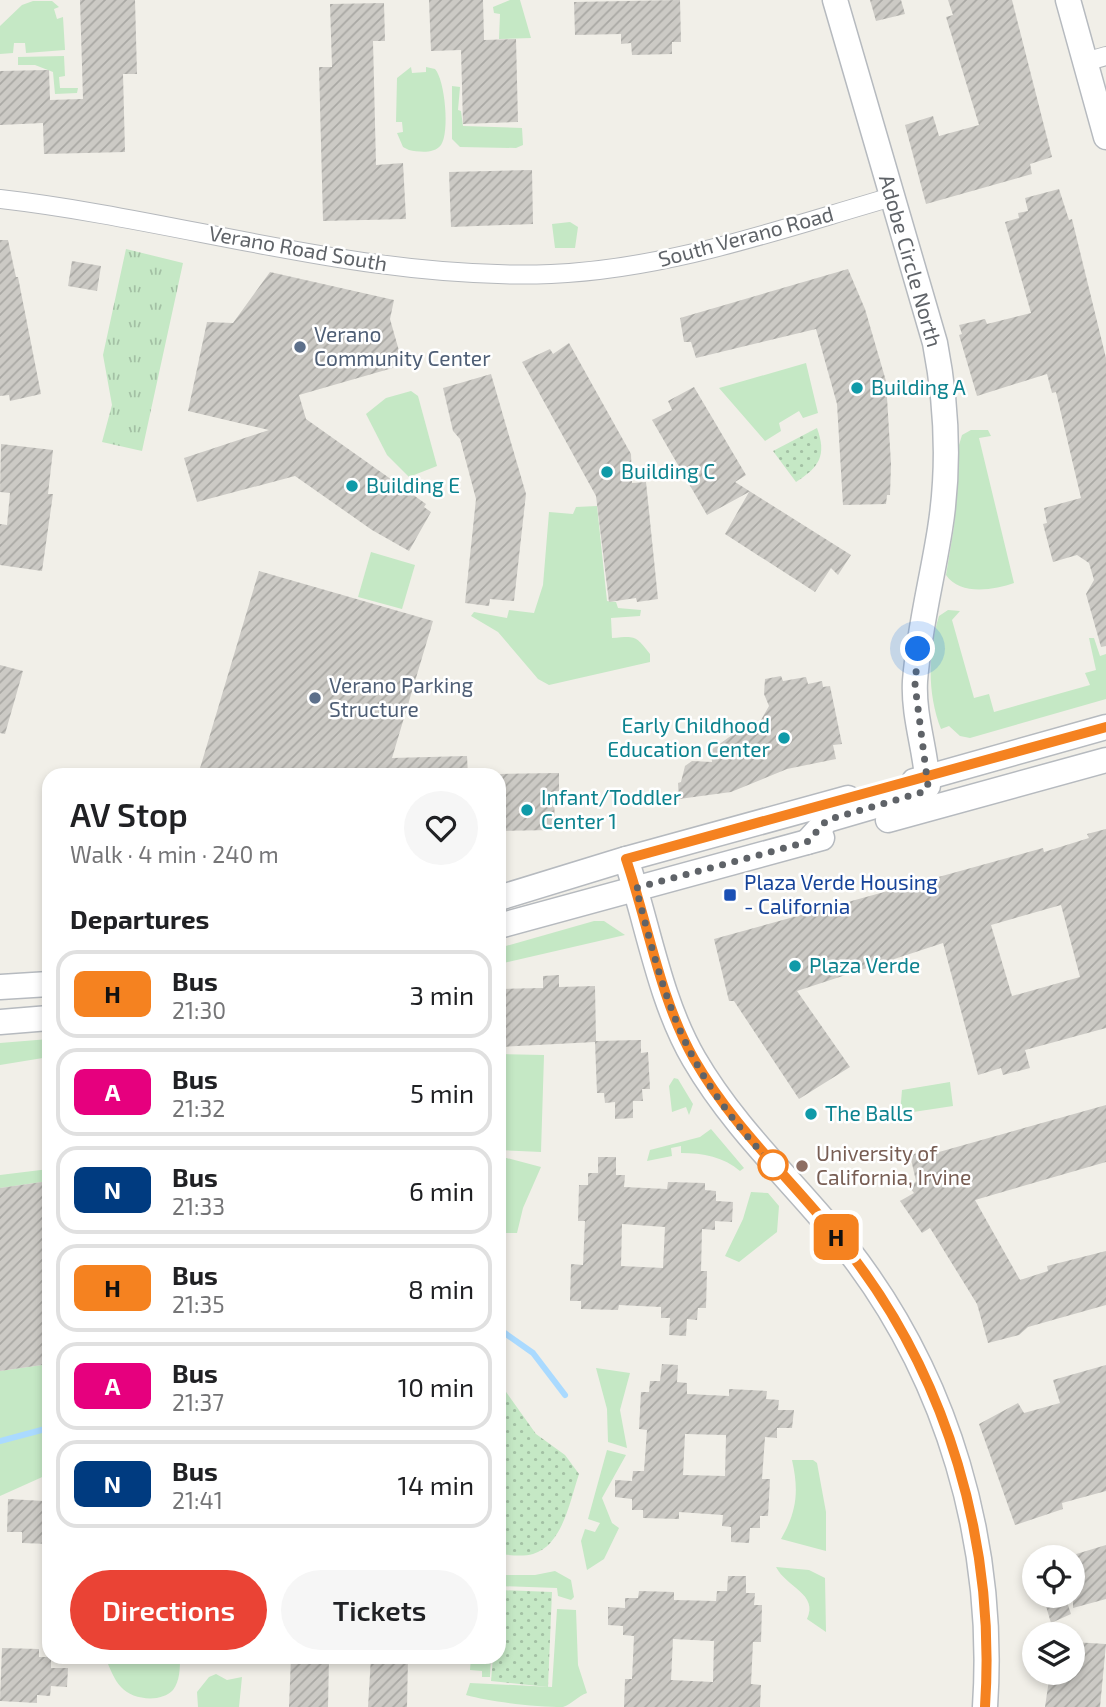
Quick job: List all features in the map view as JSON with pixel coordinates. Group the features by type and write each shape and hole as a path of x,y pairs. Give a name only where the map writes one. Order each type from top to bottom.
{"street":[{"name":"Adobe Circle North","path":"835,0 935,343 945,416 946,470 940,528 918,649 915,685 928,777"},
{"path":"1068,0 1096,59 1106,137"},
{"name":"South Verano Road","path":"597,270 684,256 892,197"},
{"name":"Verano Road South","path":"0,199 438,271 513,275 597,270"},
{"path":"506,896 626,859 1106,727"},
{"path":"506,924 1106,760"},
{"path":"807,842 827,820 923,792 928,786 928,777"},
{"path":"626,859 671,1005 692,1055 724,1107 845,1246 882,1297 912,1347 933,1393 974,1522 983,1578 988,1671 985,1707"},
{"path":"0,988 42,985"},
{"path":"0,1022 42,1019"}],"green space":[{"path":"510,0 520,0 531,38 499,39 500,14 494,13 493,7"},
{"path":"33,1 52,1 59,7 54,9 57,19 63,17 65,50 26,53 25,43 14,43 13,53 0,54 0,26 22,5"},
{"path":"64,56 65,76 59,77 60,88 78,88 77,93 55,94 53,72 35,65 18,65 18,57"},
{"path":"411,67 412,73 426,72 426,67 435,69 441,84 445,107 444,139 438,148 430,151 413,151 403,147 397,133 403,132 402,122 396,122 397,78"},
{"path":"452,86 460,87 458,110 461,111 463,126 522,128 523,145 516,148 460,147 452,139"},
{"path":"570,222 578,227 575,248 555,248 552,224"},
{"path":"126,249 183,263 142,451 102,442 112,405 103,355"},
{"path":"806,363 818,413 803,418 799,411 779,423 781,431 765,441 719,388"},
{"path":"411,391 418,396 437,466 409,477 387,455 366,414 386,398"},
{"path":"817,428 821,446 819,460 796,482 773,451"},
{"path":"971,430 988,430 991,436 979,438 1014,583 978,590 960,586 946,575 954,527 959,445 962,435"},
{"path":"597,506 607,601 616,602 618,608 641,610 640,616 611,618 612,638 631,637 638,640 650,654 650,662 549,685 538,679 498,632 471,616 474,612 507,618 509,610 534,613 543,585 549,512 573,514 576,507"},
{"path":"371,552 415,565 402,609 358,597"},
{"path":"948,610 960,611 952,620 974,698 989,694 994,712 1090,685 1085,673 1096,670 1089,638 1094,638 1100,656 1106,654 1106,699 970,738 960,736 949,726 941,729 933,702 931,658 939,616"},
{"path":"594,921 604,921 625,935 506,962 506,946"},
{"path":"42,1040 42,1058 0,1065 0,1043"},
{"path":"506,1054 544,1055 541,1152 506,1150"},
{"path":"674,1078 678,1079 693,1104 689,1115 686,1107 672,1112 669,1086"},
{"path":"950,1082 953,1106 900,1114 902,1090"},
{"path":"711,1129 744,1168 740,1171 713,1157 681,1153 681,1146 671,1148 672,1156 647,1161 650,1150 700,1137"},
{"path":"506,1158 541,1167 523,1208 517,1233 506,1233"},
{"path":"42,1170 42,1182 0,1188 0,1175"},
{"path":"751,1192 768,1193 779,1206 777,1232 739,1262 725,1256 743,1219"},
{"path":"42,1365 42,1477 0,1496 0,1371"},
{"path":"596,1368 630,1373 620,1410 627,1448 608,1442 607,1409"},
{"path":"506,1392 536,1434 565,1455 579,1474 564,1520 552,1541 533,1554 506,1555"},
{"path":"607,1450 626,1455 602,1498 612,1523 619,1528 604,1559 587,1570 581,1541 585,1529 595,1532 600,1523 588,1519"},
{"path":"792,1460 813,1460 817,1463 826,1512 826,1551 781,1539 795,1501"},
{"path":"776,1567 809,1570 825,1578 826,1632 807,1619 809,1603"},
{"path":"555,1571 571,1580 574,1597 571,1600 558,1596 557,1588 506,1586 506,1575 535,1575"},
{"path":"506,1590 552,1592 548,1687 491,1681 492,1664 506,1664"},
{"path":"557,1609 576,1610 578,1665 587,1693 563,1707 514,1704 466,1695 470,1683 552,1687"},
{"path":"108,1664 180,1664 173,1690 154,1698 132,1695 118,1684"},
{"path":"470,1664 491,1664 490,1677 482,1677 482,1671 470,1670"},
{"path":"216,1674 227,1680 242,1677 239,1707 198,1707 197,1692 209,1677"}],"building":[{"path":"80,0 135,0 137,74 123,74 125,152 44,154 43,123 0,125 0,71 49,70 50,100 83,99"},
{"path":"429,0 483,0 484,40 516,39 518,122 463,124 461,50 431,51"},
{"path":"680,0 681,42 672,42 672,54 632,55 631,43 621,44 621,34 575,35 574,2"},
{"path":"870,0 901,0 905,14 876,21"},
{"path":"948,0 1012,0 1052,157 1030,164 1032,174 926,204 905,125 933,116 939,136 979,125 946,17 953,15"},
{"path":"384,3 385,41 373,41 376,165 403,163 406,219 323,221 319,67 332,67 330,4"},
{"path":"532,170 533,224 451,227 449,172"},
{"path":"1059,189 1069,220 1072,219 1106,358 1106,646 1101,647 1086,594 1094,580 1089,563 1077,555 1053,562 1043,524 1047,523 1044,508 1081,498 1056,392 1052,393 1047,374 977,396 959,335 962,334 959,325 985,319 987,324 1031,313 1005,222 1019,218 1018,213 1028,211 1025,198"},
{"path":"0,240 8,240 18,277 41,394 10,401 9,395 0,396"},
{"path":"72,261 101,266 97,291 68,286"},
{"name":"Building A","path":"848,269 865,309 886,381 891,464 890,495 887,495 886,504 843,505 837,404 816,329 696,358 691,342 684,342 680,318"},
{"path":"270,272 394,300 390,319 403,365 299,395 306,419 426,504 424,507 431,512 409,551 372,530 295,476 197,502 184,458 269,430 188,411 207,322 233,323"},
{"name":"Building C","path":"569,343 631,454 632,483 646,482 658,599 637,602 636,598 609,602 596,496 522,362 550,349 553,354"},
{"path":"491,374 526,494 514,601 490,599 489,606 465,603 476,499 460,439 453,431 443,388"},
{"path":"694,387 746,475 735,482 851,555 838,575 831,568 815,592 725,534 749,492 707,515 652,420 672,410 668,401"},
{"path":"1,444 53,450 48,494 53,494 42,571 0,565 0,524 7,525 10,493 0,492"},
{"name":"Verano Parking Structure","path":"259,571 433,621 392,758 467,756 468,768 200,768"},
{"path":"0,665 23,671 5,734 0,733"},
{"name":"Early Childhood Education Center","path":"781,676 783,681 806,677 808,684 822,681 823,687 830,686 842,744 833,745 836,759 787,769 731,792 679,799 678,783 681,782 685,766 692,761 712,762 711,750 742,728 757,727 769,706 764,694 765,679"},
{"name":"Infant/Toddler Center 1","path":"559,773 559,791 554,791 555,830 506,831 506,774"},
{"name":"Plaza Verde","path":"1106,829 1106,1028 1025,1050 1030,1068 1003,1075 1001,1068 978,1075 943,943 797,991 850,1067 799,1099 734,1001 729,1001 714,939 1043,848 1044,852 1089,838 1087,834","holes":["1061,905 1080,977 1012,996 991,925"]},
{"path":"559,975 559,987 595,986 596,1041 641,1040 641,1053 648,1052 650,1089 642,1089 643,1101 633,1101 633,1118 615,1119 615,1102 605,1103 604,1093 597,1093 595,1042 506,1047 506,989 543,988 543,976"},
{"path":"1106,1105 1106,1162 975,1200 1020,1280 1048,1271 1047,1266 1106,1251 1106,1305 1028,1327 1019,1335 988,1343 977,1304 930,1228 922,1233 900,1201 914,1193 910,1188 916,1181 910,1155 938,1148 939,1152"},
{"path":"598,1157 616,1157 616,1175 625,1175 624,1187 667,1189 668,1182 705,1183 705,1190 716,1191 716,1201 733,1202 732,1222 715,1221 715,1230 702,1229 701,1271 707,1271 706,1308 698,1308 697,1320 687,1319 686,1336 669,1335 670,1318 661,1318 661,1307 619,1305 618,1310 581,1309 581,1301 570,1301 571,1264 583,1265 585,1221 578,1221 579,1185 588,1185 588,1173 598,1173","holes":["622,1224 665,1227 663,1268 621,1266"]},
{"path":"42,1182 42,1365 0,1371 0,1188"},
{"path":"662,1364 678,1365 677,1382 687,1383 687,1394 729,1396 729,1389 767,1391 766,1399 779,1400 778,1410 794,1410 792,1428 777,1428 777,1438 765,1437 762,1479 770,1479 768,1516 760,1516 760,1528 750,1528 749,1543 731,1542 731,1527 722,1526 723,1515 679,1512 679,1519 643,1518 643,1510 632,1510 632,1499 615,1497 615,1480 632,1481 633,1471 644,1471 647,1430 639,1429 641,1392 649,1392 650,1381 660,1381","holes":["685,1434 726,1435 725,1476 683,1475"]},
{"path":"1106,1365 1106,1491 1062,1503 1063,1509 1015,1525 979,1424 1018,1403 1024,1413 1060,1403 1053,1380"},
{"path":"8,1499 42,1501 42,1544 22,1543 22,1532 7,1532"},
{"path":"1106,1545 1106,1599 1085,1605 1085,1551"},
{"path":"728,1576 746,1576 746,1593 755,1593 754,1605 762,1605 761,1642 753,1642 751,1684 761,1685 760,1707 624,1707 625,1679 632,1679 634,1636 623,1635 623,1626 608,1625 608,1607 625,1608 625,1598 638,1598 639,1591 674,1592 674,1600 716,1601 717,1591 727,1591","holes":["673,1639 714,1641 713,1682 671,1680"]},
{"path":"1047,1608 1069,1608 1071,1614 1051,1622"},
{"path":"1085,1643 1106,1644 1100,1707 1045,1707 1048,1685 1085,1685"},
{"path":"2,1648 39,1649 42,1664 51,1664 51,1668 68,1668 67,1687 51,1686 50,1696 37,1695 37,1703 0,1701"},
{"path":"291,1664 329,1664 328,1707 289,1707"},
{"path":"371,1664 408,1664 407,1707 368,1707"}],"waterway":[{"path":"506,1334 533,1353 565,1395"},
{"path":"0,1441 42,1430"}],"bus line":[{"name":"H","path":"985,1707 988,1671 983,1578 974,1522 933,1393 912,1347 882,1297 845,1246 724,1107 692,1055 671,1005 626,859 1106,727"}],"place":[{"name":"Verano Community Center","path":"300,347"},
{"name":"Building A","path":"857,388"},
{"name":"Building C","path":"607,472"},
{"name":"Building E","path":"352,486"},
{"name":"Verano Parking Structure","path":"315,698"},
{"name":"Early Childhood Education Center","path":"784,738"},
{"name":"Infant/Toddler Center 1","path":"527,810"},
{"name":"Plaza Verde Housing - California","path":"730,895"},
{"name":"Plaza Verde","path":"795,966"},
{"name":"The Balls","path":"811,1114"},
{"name":"University of California, Irvine","path":"802,1166"}],"route":[{"path":"773,1165 724,1107 692,1055 671,1005 636,888 807,842 827,820 923,792 928,786 928,777 915,685 918,649"}]}
